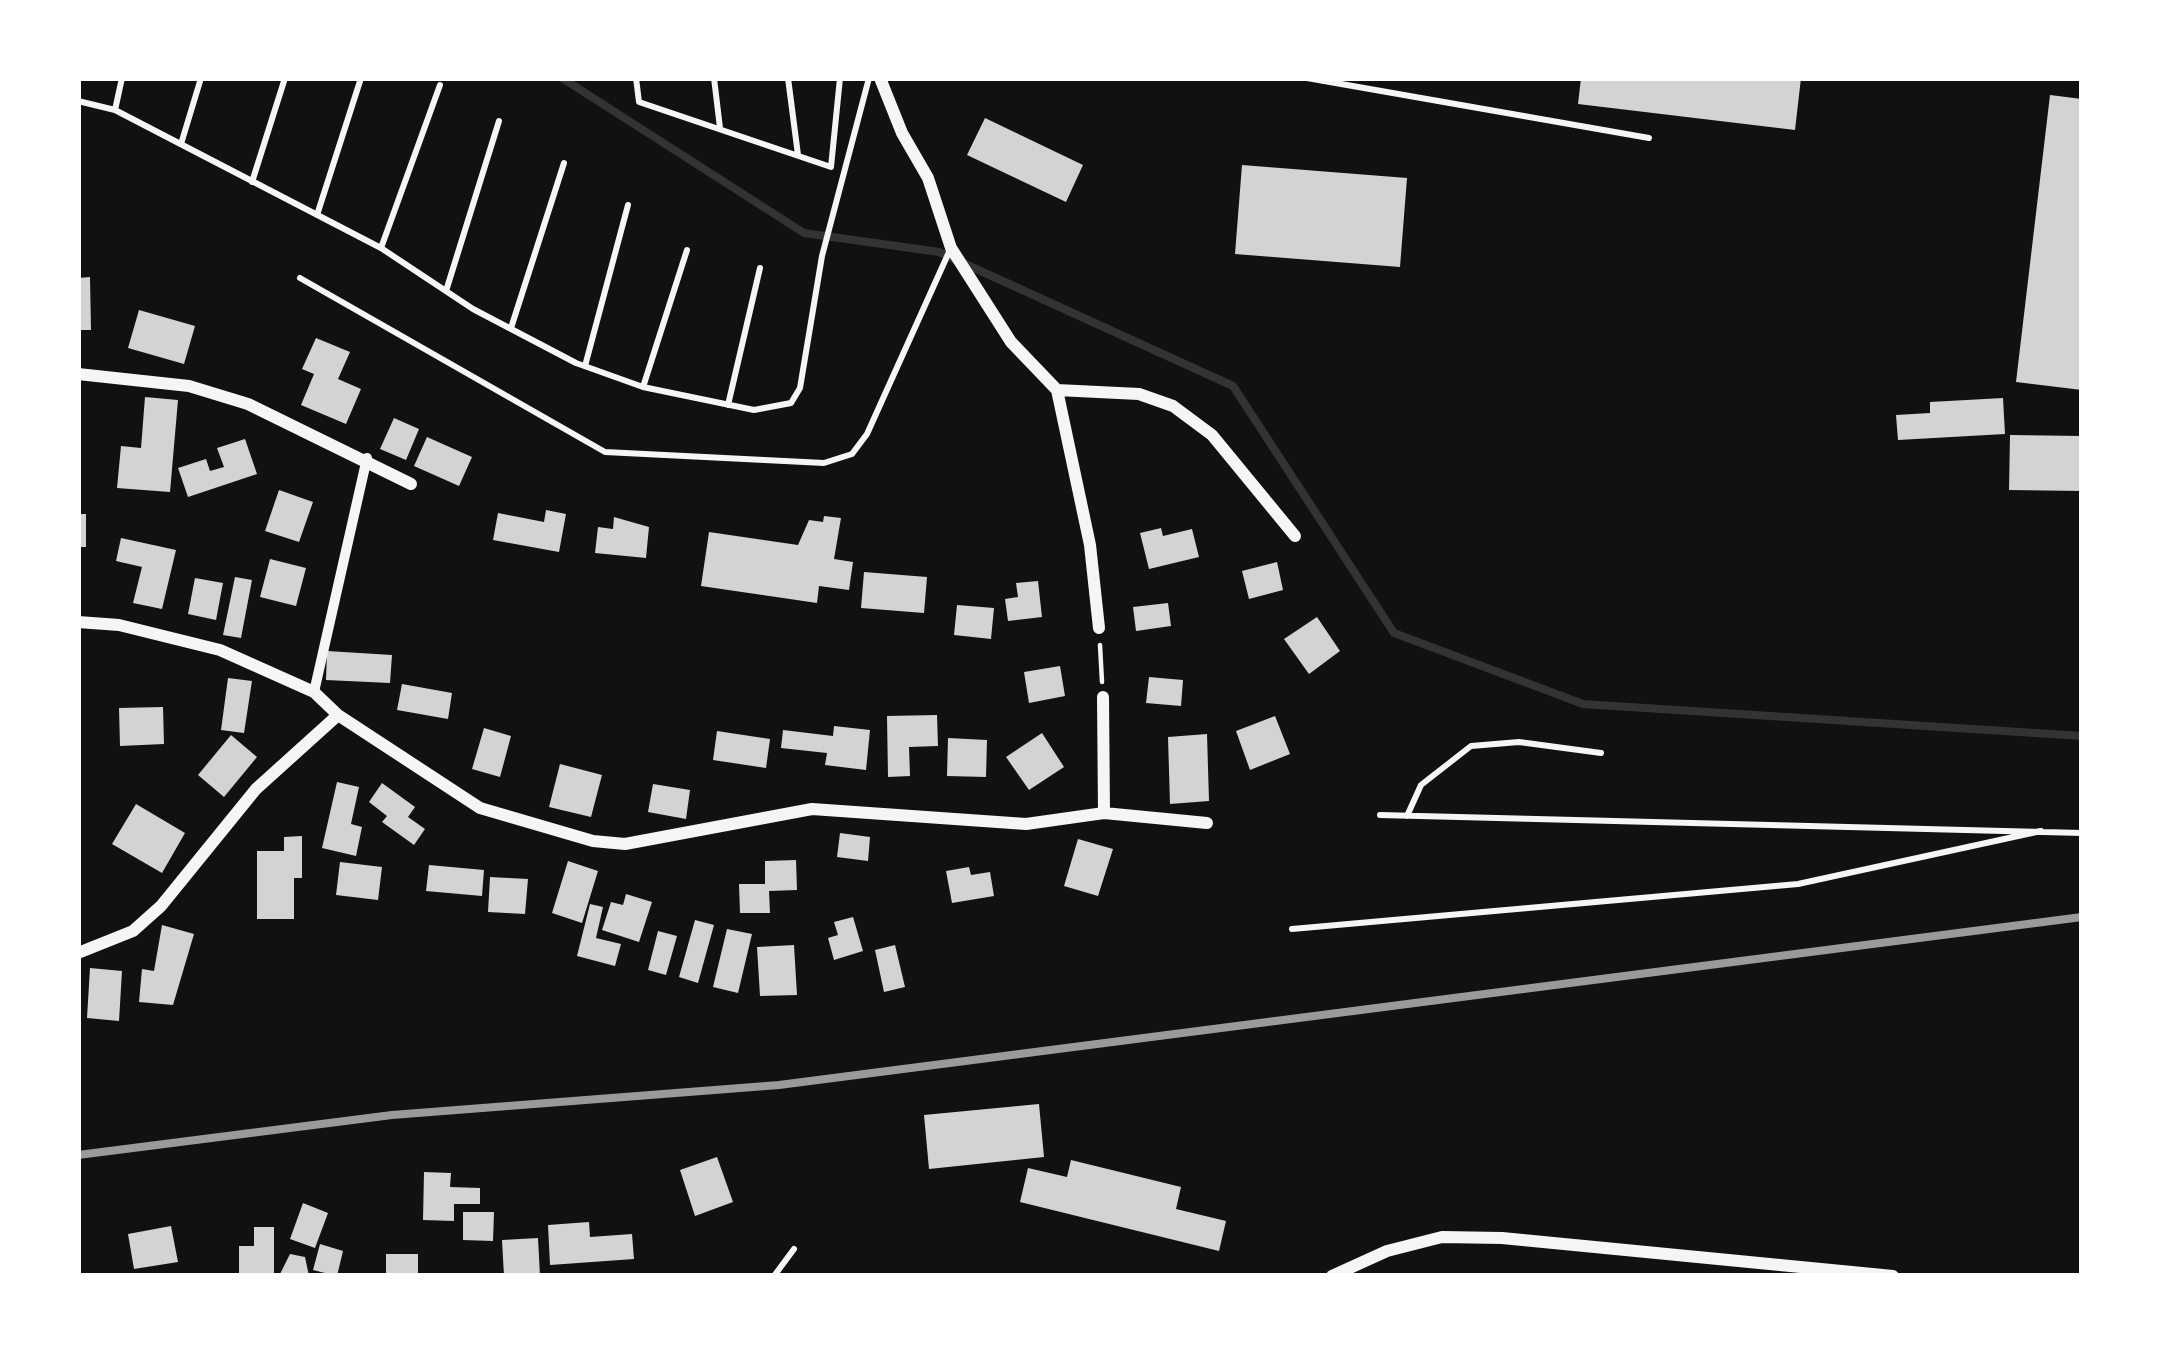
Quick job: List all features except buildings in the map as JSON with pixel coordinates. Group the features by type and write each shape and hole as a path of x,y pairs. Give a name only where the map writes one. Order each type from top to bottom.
{"street":[{"path":"880,78 902,133 928,178 951,249 1011,342 1057,389 1090,545 1099,628"},
{"path":"78,374 189,386 248,404 367,458 411,484"},
{"path":"1057,389 1138,394 1173,406 1212,435 1295,536"},
{"path":"314,692 367,458"},
{"path":"78,622 119,625 220,650 314,692 338,715 480,808 593,841 626,844 812,809 1026,824 1104,813 1207,823"},
{"path":"1103,697 1104,813"},
{"path":"78,953 133,931 161,906 244,802 338,715"},
{"path":"1332,1276 1387,1251 1442,1238 1502,1238 1893,1276"}],"lane":[{"path":"115,110 122,78"},
{"path":"181,144 201,78"},
{"path":"252,182 285,78"},
{"path":"317,215 361,78"},
{"path":"636,78 639,102 831,166 840,78"},
{"path":"714,78 721,130"},
{"path":"788,78 798,155"},
{"path":"78,101 115,110 381,248 446,291 585,366 644,387 754,410 791,403 800,388 822,256 868,78"},
{"path":"1307,78 1649,138"},
{"path":"381,248 440,85"},
{"path":"446,291 500,121"},
{"path":"511,328 564,163"},
{"path":"585,366 628,205"},
{"path":"300,278 605,452 824,463 852,454 867,434 951,249"},
{"path":"644,387 687,250"},
{"path":"728,405 760,268"},
{"path":"1407,816 1421,785 1472,746 1519,742 1601,753"},
{"path":"1380,815 2082,832"},
{"path":"1292,929 1798,884 2041,831"},
{"path":"774,1276 794,1250"}],"path":[{"path":"1099,628 1103,697"}],"waterway":[{"path":"562,78 804,233 939,252 1233,386 1394,633 1583,704 2082,736"}],"railway":[{"path":"78,1155 392,1115 779,1085 2082,917"}]}
